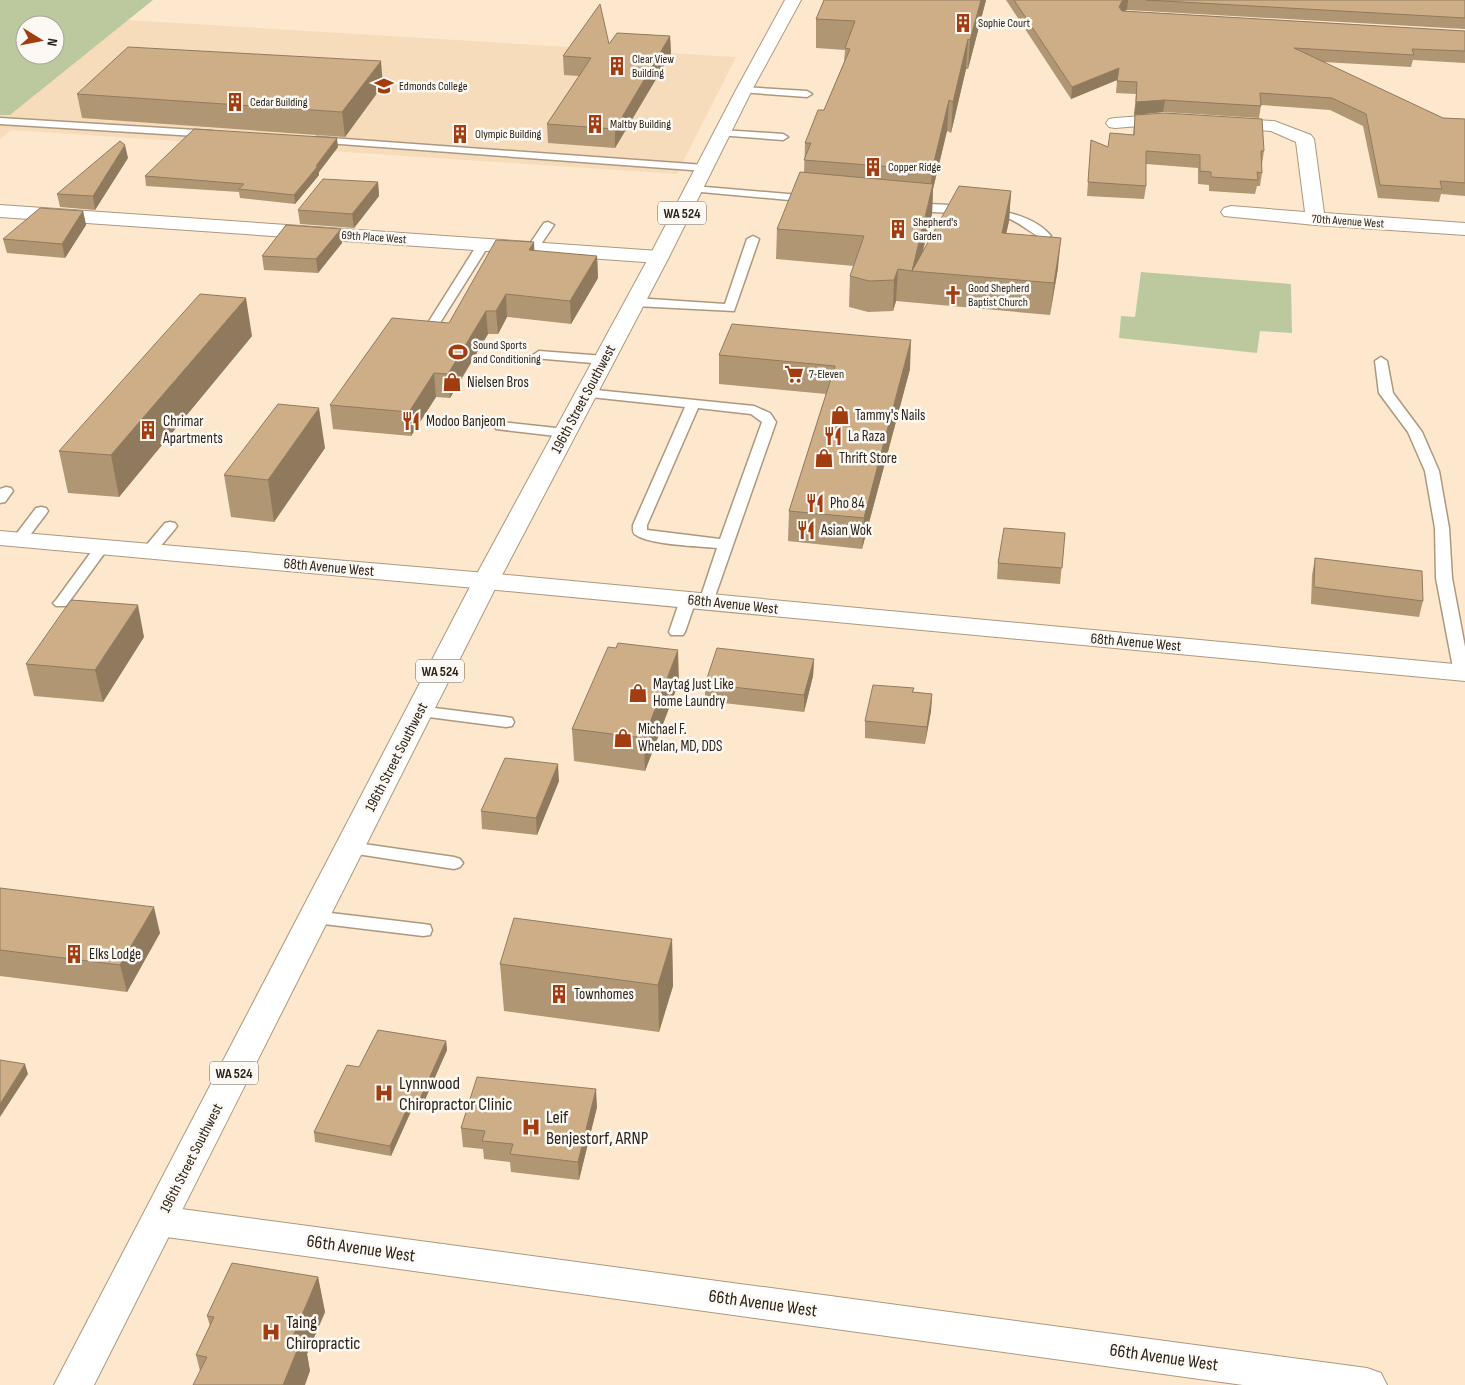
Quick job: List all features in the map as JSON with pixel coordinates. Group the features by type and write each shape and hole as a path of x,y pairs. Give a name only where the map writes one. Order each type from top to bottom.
{"street":[{"name":"196th Street Southwest","path":"74,1385 486,581 659,257 792,0"},
{"path":"1115,123 1163,119 1191,121"},
{"path":"1209,122 1274,126 1305,139 1315,219"},
{"name":"69th Place West","path":"0,211 659,257"},
{"name":"70th Avenue West","path":"1231,212 1465,229"},
{"name":"68th Avenue West","path":"10,539 486,581 1464,673"},
{"name":"66th Avenue West","path":"159,1221 1367,1385"}],"lane":[{"path":"744,90 807,94"},
{"path":"0,121 226,135"},
{"path":"722,133 783,136"},
{"path":"305,140 705,168"},
{"path":"694,189 820,200"},
{"path":"896,205 1006,214 1028,223 1045,236"},
{"path":"533,248 548,225"},
{"path":"635,302 730,308 753,239"},
{"path":"432,326 483,245"},
{"path":"539,355 604,360"},
{"path":"1382,361 1386,393 1415,432 1432,471 1442,528 1444,578 1464,673"},
{"path":"586,393 754,410 765,416 769,422 726,544 697,601 677,632"},
{"path":"693,404 640,525 640,532 651,536 726,544"},
{"path":"501,426 565,432"},
{"path":"10,539 41,512"},
{"path":"149,551 170,526"},
{"path":"61,603 102,547"},
{"path":"419,712 506,722"},
{"path":"350,848 454,863"},
{"path":"314,917 423,930"}],"shaded area":[{"name":"Edmonds College","path":"128,20 736,57 677,174 11,130 0,139 0,115 10,115"}],"green space":[{"path":"0,0 153,0 10,115 0,115"},
{"path":"1141,272 1291,284 1292,333 1260,331 1257,353 1119,338 1121,316 1135,317"}],"building":[{"path":"824,0 981,0 970,40 968,39 953,102 949,100 932,170 804,160 811,143 805,143 818,110 824,110 850,49 845,48 855,21 816,19"},
{"path":"1014,0 1125,0 1122,1 1119,7 1122,11 1465,31 1465,51 1412,49 1414,55 1294,48 1443,118 1465,119 1465,183 1440,181 1442,189 1380,185 1366,114 1332,98 1260,93 1261,106 1165,100 1136,102 1137,82 1117,81 1119,68 1072,87"},
{"path":"1146,0 1465,0 1465,18"},
{"path":"600,4 609,44 617,33 670,36 615,129 547,124 591,58 563,56"},
{"path":"128,47 381,61 342,112 77,94"},
{"path":"1165,113 1262,119 1264,151 1261,151 1262,173 1257,172 1258,180 1211,177 1211,172 1200,171 1200,155 1146,151 1146,186 1088,182 1091,140 1108,147 1110,133 1134,135 1135,115"},
{"path":"194,129 337,138 316,166 318,166 294,195 239,189 244,184 145,176"},
{"path":"120,141 125,145 93,196 57,194"},
{"path":"800,172 933,184 912,271 898,269 894,280 869,281 850,276 864,236 777,229"},
{"path":"323,179 378,182 352,214 298,210"},
{"path":"959,186 1011,191 1002,233 1061,238 1054,283 912,271"},
{"path":"40,208 83,211 62,244 3,239"},
{"path":"286,225 341,229 316,259 262,256"},
{"path":"496,240 534,242 529,250 597,256 570,301 506,294 496,311 486,311 448,374 434,373 409,412 330,405 392,318 449,323"},
{"path":"200,294 246,298 111,455 59,451"},
{"path":"732,324 911,340 864,518 789,511 835,366 719,355"},
{"path":"278,404 319,408 268,480 224,475"},
{"path":"1004,528 1065,533 1062,568 998,563"},
{"path":"1315,558 1422,571 1423,601 1314,587"},
{"path":"71,600 138,605 95,670 26,664"},
{"path":"618,643 678,650 644,738 572,729 608,647 616,648"},
{"path":"717,648 814,659 804,695 705,684"},
{"path":"873,685 914,688 912,692 932,694 927,727 865,721"},
{"path":"505,758 558,764 536,818 481,811"},
{"path":"0,888 154,907 120,965 0,950"},
{"path":"514,918 672,939 658,985 500,964"},
{"name":"Lynnwood Chiropractor Clinic","path":"378,1030 446,1041 419,1101 411,1100 390,1146 314,1132 347,1065 359,1067"},
{"path":"0,1060 25,1064 0,1104"},
{"name":"Leif Benjestorf, ARNP","path":"477,1077 596,1089 578,1162 510,1154 513,1144 482,1141 485,1131 461,1128"},
{"path":"232,1263 318,1277 294,1334 303,1336 283,1385 193,1385 207,1357 196,1355 214,1317 207,1316"}],"place":[{"name":"Sophie Court","path":"963,23"},
{"name":"Clear View Building","path":"617,66"},
{"name":"Edmonds College","path":"384,86"},
{"name":"Cedar Building","path":"235,102"},
{"name":"Maltby Building","path":"595,124"},
{"name":"Olympic Building","path":"460,134"},
{"name":"Copper Ridge","path":"873,167"},
{"name":"Shepherd's Garden","path":"898,229"},
{"name":"Good Shepherd Baptist Church","path":"953,295"},
{"name":"Sound Sports and Conditioning","path":"458,352"},
{"name":"7-Eleven","path":"794,374"},
{"name":"Nielsen Bros","path":"452,382"},
{"name":"Tammy's Nails","path":"840,415"},
{"name":"Modoo Banjeom","path":"411,421"},
{"name":"Chrimar Apartments","path":"148,430"},
{"name":"La Raza","path":"833,436"},
{"name":"Thrift Store","path":"824,458"},
{"name":"Pho 84","path":"815,503"},
{"name":"Asian Wok","path":"806,530"},
{"name":"Maytag Just Like Home Laundry","path":"638,693"},
{"name":"Michael F. Whelan, MD, DDS","path":"623,738"},
{"name":"Elks Lodge","path":"74,954"},
{"name":"Townhomes","path":"559,994"},
{"name":"Lynnwood Chiropractor Clinic","path":"384,1093"},
{"name":"Leif Benjestorf, ARNP","path":"531,1127"},
{"name":"Taing Chiropractic","path":"271,1332"}]}
